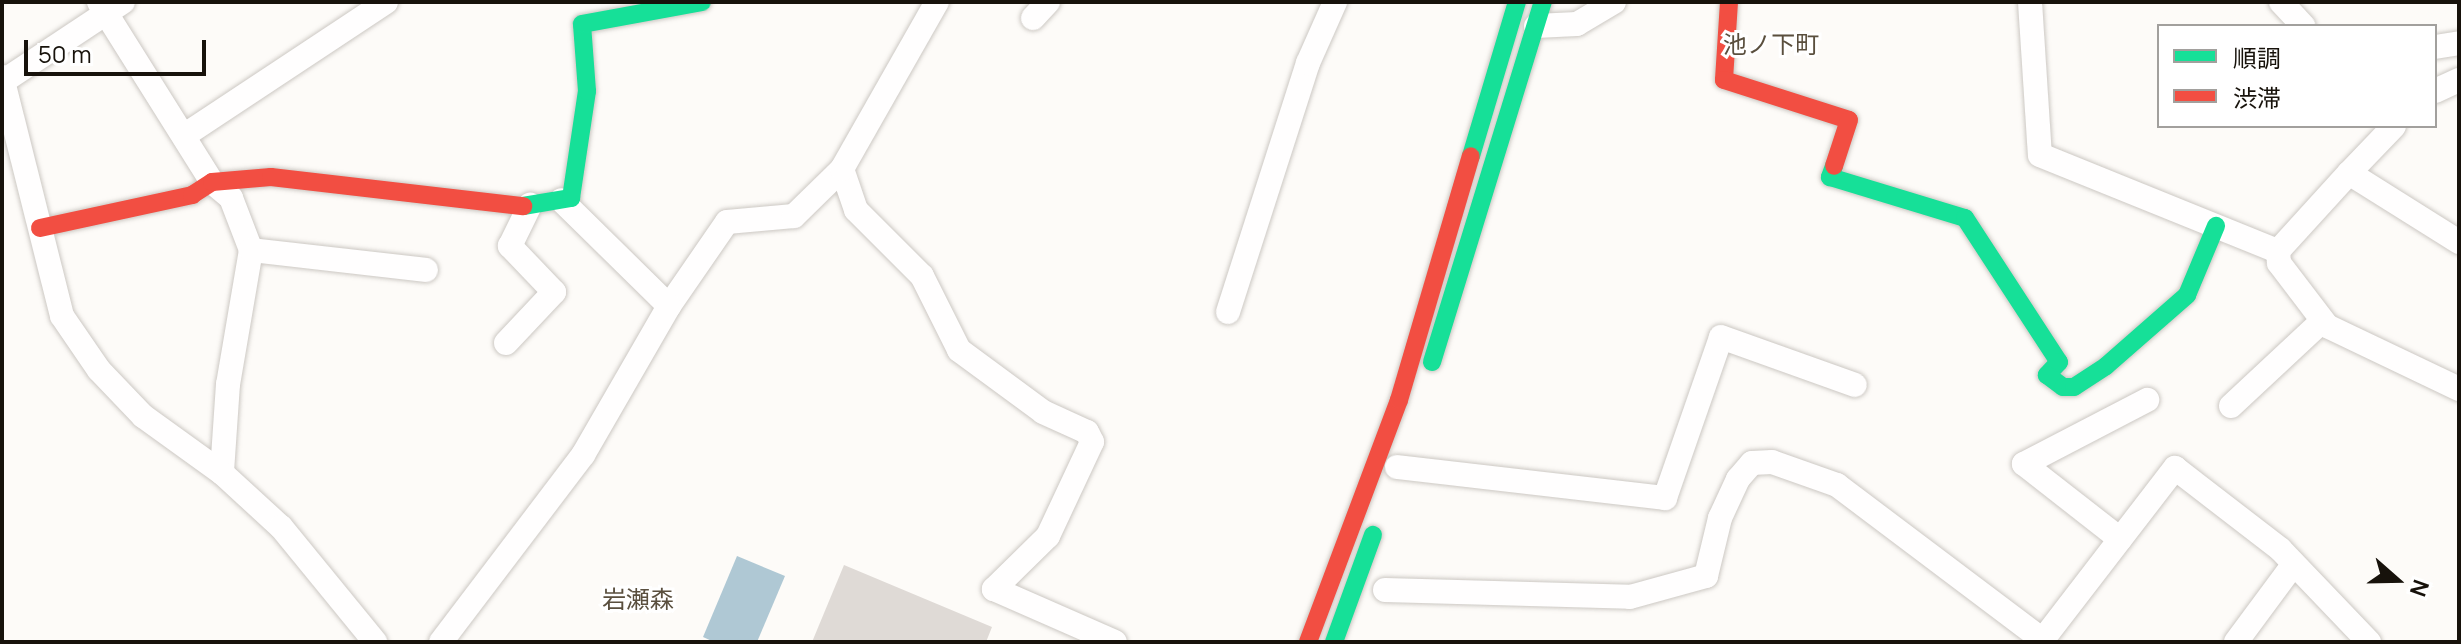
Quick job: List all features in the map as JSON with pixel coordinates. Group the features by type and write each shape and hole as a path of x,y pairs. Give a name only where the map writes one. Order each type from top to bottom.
{"street":[{"path":"185,135 386,2"},
{"path":"40,228 192,195 212,182 271,177 511,208 571,198 587,91 582,24 702,2"},
{"path":"441,642 583,455 669,306 727,222 794,216 842,169 937,2"},
{"path":"1228,312 1308,63 1335,2"},
{"path":"1308,642 1399,400 1517,2"},
{"path":"1543,2 1394,474 1665,498 1721,337 1855,385"},
{"path":"1536,26 1577,24 1614,2"},
{"path":"1729,2 1724,80 1849,120 1830,177 1965,218 2059,362 2047,375 2063,387 2074,387 2106,366 2187,295 2216,226"},
{"path":"2030,2 2040,155 2278,251"},
{"path":"2281,2 2301,24"},
{"path":"222,473 228,384 251,250 231,198 212,182 109,6 2,80 62,316 99,370 143,416 222,473 281,527 375,642"},
{"path":"2437,47 2459,43"},
{"path":"2437,90 2459,80"},
{"path":"2392,128 2278,251 2279,263 2322,321 2459,389"},
{"path":"842,169 856,210 922,276 959,350 1043,412 1087,432 1092,442 1048,536 994,589 1115,642"},
{"path":"2349,173 2459,242"},
{"path":"561,200 669,306"},
{"path":"506,343 554,292 510,246 530,205"},
{"path":"251,250 426,270"},
{"path":"2231,406 2322,321"},
{"path":"2120,539 2024,464 2147,400"},
{"path":"1385,590 1630,597 1706,576 1720,518 1738,479 1752,463 1772,462 1837,485 2042,641 2175,468 2280,549 2369,642"},
{"path":"1334,642 1378,521"},
{"path":"2236,642 2293,565"}],"water":[{"path":"737,556 785,576 757,642 714,642 703,637"}],"building":[{"path":"844,565 992,627 986,642 812,642"}],"traffic: fast":[{"path":"523,206 571,198 587,91 582,24 702,2"},
{"path":"1471,156 1517,2"},
{"path":"1432,362 1543,2"},
{"path":"1834,166 1830,177 1965,218 2059,362 2047,375 2063,387 2074,387 2106,366 2187,295 2216,226"},
{"path":"1334,642 1373,535"}],"traffic: jam":[{"path":"1729,2 1724,80 1849,120 1834,166"},
{"path":"1308,642 1399,400 1471,156"},
{"path":"40,228 192,195 212,182 271,177 523,206"}],"district":[{"name":"池ノ下町","path":"1771,44"},
{"name":"岩瀬森","path":"638,599"}]}
